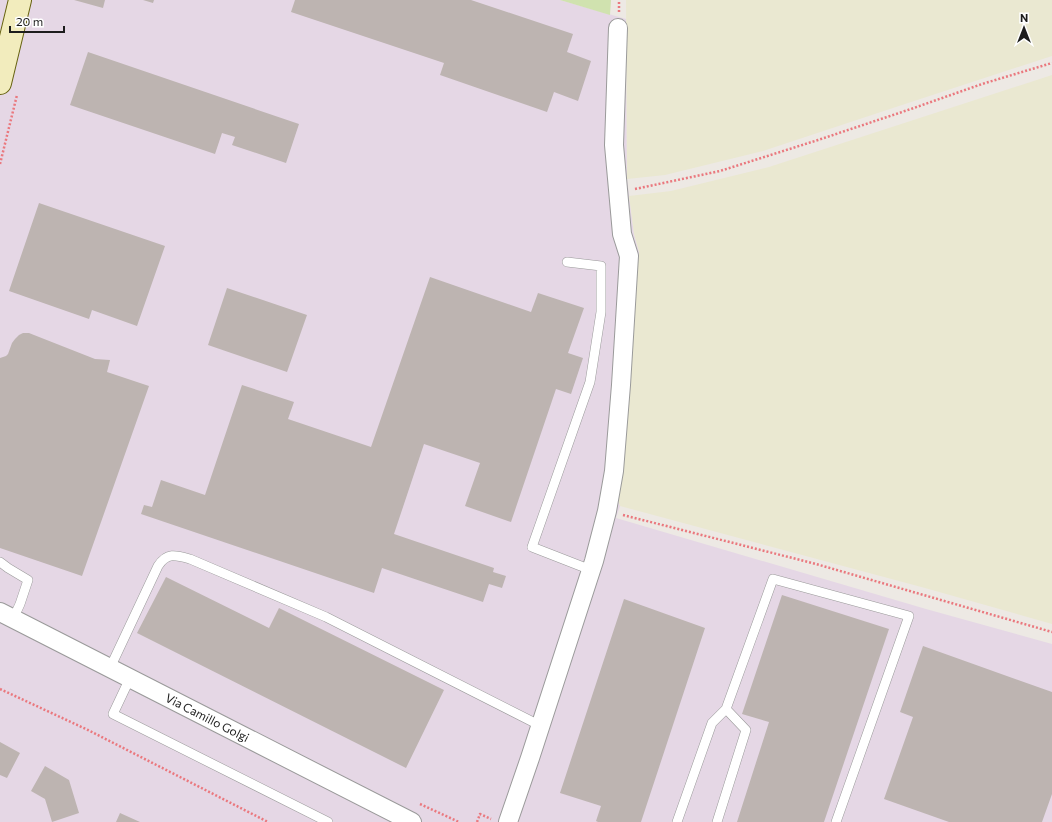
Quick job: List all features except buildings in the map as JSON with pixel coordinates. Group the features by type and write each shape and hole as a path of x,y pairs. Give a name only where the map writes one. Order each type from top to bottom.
{"street":[{"path":"0,84 20,0"},
{"path":"508,822 541,726 591,570 607,511 614,471 629,256 622,234 614,145 618,28"},
{"name":"Via Camillo Golgi","path":"4,614 412,822"}],"lane":[{"path":"567,262 601,266 601,312 590,382 532,547 591,570"},
{"path":"110,668 158,566 162,560 168,556 178,555 326,617 541,726"},
{"path":"0,562 28,580 20,604 4,614"},
{"path":"677,822 712,723 726,709 773,579 909,616 836,822"},
{"path":"130,678 113,714 328,822"},
{"path":"717,822 746,730 726,709"}],"path":[{"path":"619,193 720,171 839,133 982,84 1052,63"},
{"path":"607,511 816,564 1052,632"},
{"path":"0,689 88,730 268,822"},
{"path":"477,822 480,814 490,819"}],"shaded area":[{"path":"0,0 560,0 626,19 627,179 634,234 639,252 617,498 620,506 616,518 926,609 1052,644 1052,822 0,822"},
{"path":"626,0 1052,0 1052,56 763,151 665,175 627,179"},
{"path":"1052,75 1052,624 925,588 620,506 617,498 639,252 634,234 629,196 671,191 769,167"}],"green space":[{"path":"560,0 611,0 610,15"}]}
